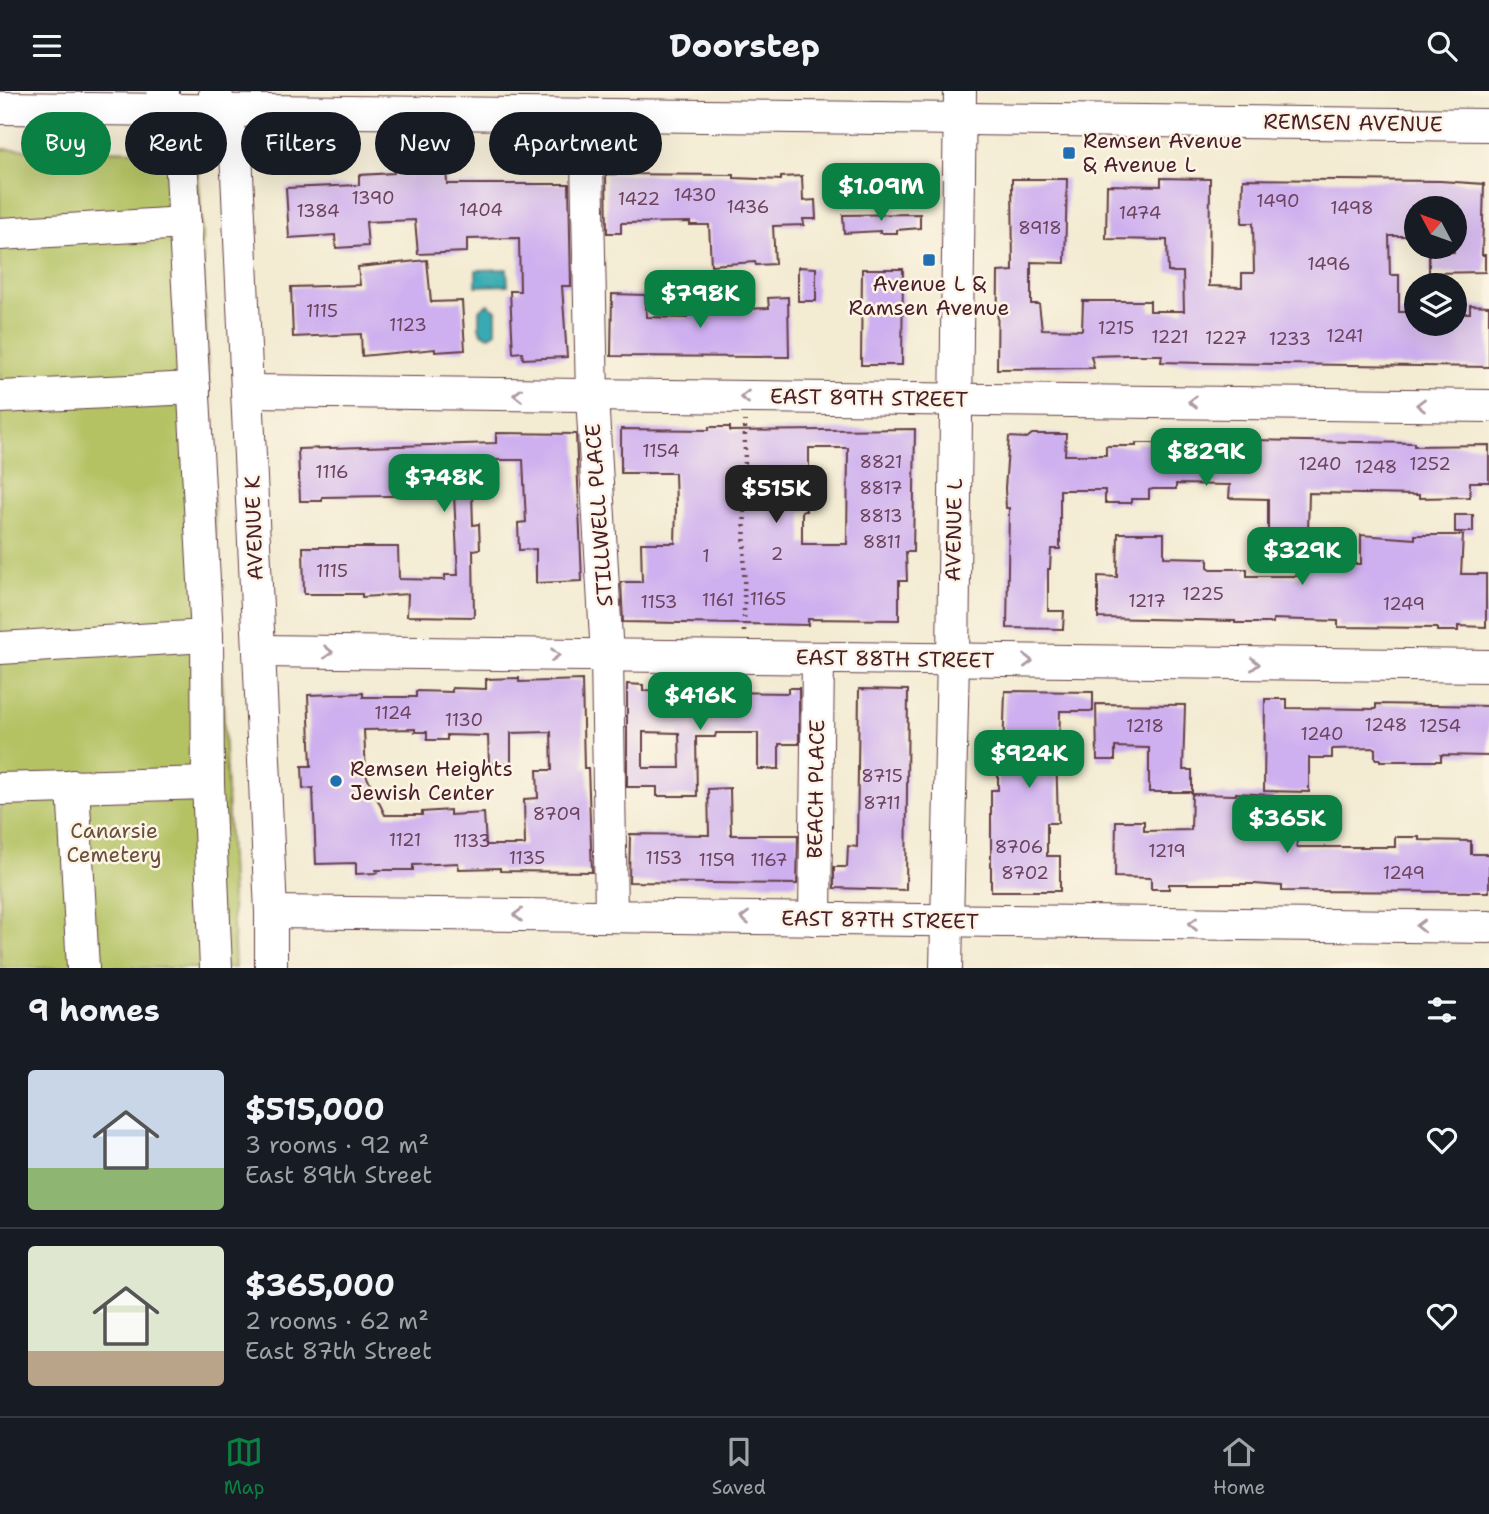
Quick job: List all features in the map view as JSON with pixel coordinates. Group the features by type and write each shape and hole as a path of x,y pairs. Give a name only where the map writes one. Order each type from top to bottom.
{"street":[{"name":"REMSEN AVENUE","path":"0,108 163,100 529,112"},
{"path":"163,100 181,150 207,636 208,783 216,968"},
{"name":"AVENUE K","path":"218,101 236,152 249,391 271,912 271,968"},
{"name":"REMSEN AVENUE","path":"633,112 823,104 960,105 1489,125"},
{"name":"AVENUE L","path":"946,968 960,105"},
{"name":"STILLWELL PLACE","path":"587,175 592,396 607,656 611,916"},
{"path":"0,234 185,223"},
{"path":"0,397 194,387"},
{"name":"EAST 89TH STREET","path":"249,391 1489,406"},
{"path":"0,648 207,636"},
{"name":"EAST 88TH STREET","path":"260,651 1489,666"},
{"name":"BEACH PLACE","path":"815,919 818,658"},
{"path":"0,789 208,783"},
{"path":"73,786 83,968"},
{"name":"EAST 87TH STREET","path":"271,912 1489,927"}],"path":[{"path":"744,658 746,397"}],"green space":[{"name":"Canarsie Cemetery","path":"0,149 21,149 21,175 111,175 111,150 125,151 125,175 199,175 235,968 0,968"}],"water":[{"path":"507,269 508,285 476,286 476,270"},
{"path":"488,304 496,310 496,332 490,336 483,334 479,328 479,310"}],"building":[{"path":"361,175 447,175 447,184 569,184 571,286 562,286 567,357 523,359 522,352 513,353 510,291 520,291 519,238 467,239 467,252 418,254 415,220 366,222 368,246 336,248 335,235 289,238 286,188 359,185"},
{"path":"606,175 734,175 734,178 781,180 781,177 802,176 803,201 815,200 816,219 803,219 804,225 773,226 775,264 756,265 755,262 711,265 709,225 690,225 690,222 621,223 621,233 607,233"},
{"path":"1161,178 1210,179 1209,286 1242,287 1242,273 1254,273 1253,223 1242,223 1243,179 1484,184 1482,255 1485,255 1485,272 1429,273 1429,259 1467,259 1467,196 1404,196 1404,236 1389,236 1390,275 1399,275 1399,312 1404,312 1404,336 1467,336 1467,313 1470,313 1470,305 1489,306 1489,367 1161,362 1162,355 1128,355 1091,356 1094,368 997,369 998,272 1013,271 1012,179 1067,179 1065,263 1031,262 1031,304 1039,304 1042,329 1082,330 1083,301 1150,301 1150,311 1184,311 1183,272 1168,272 1167,240 1106,239 1107,185 1161,186"},
{"path":"920,214 920,228 897,230 897,233 844,233 843,215"},
{"path":"427,260 431,302 462,301 465,350 435,352 435,349 362,356 361,334 293,337 291,287 360,285 358,267"},
{"path":"798,267 816,268 816,301 798,301"},
{"path":"862,269 903,269 902,365 861,365"},
{"path":"612,294 645,295 647,317 687,318 687,299 705,299 705,308 741,309 769,308 768,298 788,297 789,357 611,356"},
{"path":"709,427 730,427 730,431 915,429 913,552 906,552 907,581 899,581 899,620 808,619 808,625 623,622 621,582 642,582 641,543 675,543 676,506 675,473 621,473 621,429 709,430","holes":["809,448 848,448 847,544 802,544 802,511 806,511 805,469 809,469"]},
{"path":"496,433 576,434 582,581 536,583 536,549 519,550 518,523 526,522 523,460 471,460 473,525 479,524 480,549 473,550 474,617 407,616 408,594 362,597 362,594 304,594 303,547 398,547 399,579 445,580 445,575 458,575 454,495 322,497 322,501 300,501 298,449 496,443"},
{"path":"1032,434 1066,434 1065,455 1106,455 1106,446 1184,443 1184,434 1250,435 1250,440 1414,443 1414,446 1489,445 1489,482 1470,482 1470,497 1419,498 1419,495 1309,493 1308,533 1268,531 1268,499 1229,498 1230,485 1176,484 1176,489 1149,490 1149,499 1131,499 1131,503 1105,503 1105,490 1060,490 1060,549 1051,549 1048,611 1064,611 1063,629 1007,628 1009,508 1006,508 1005,488 1009,437 1027,438"},
{"path":"1455,515 1473,515 1473,532 1455,532"},
{"path":"1118,533 1164,533 1164,557 1208,558 1208,567 1211,569 1247,569 1247,576 1300,576 1300,564 1361,564 1361,535 1415,539 1415,535 1463,535 1461,574 1486,574 1486,627 1458,626 1458,631 1437,631 1437,628 1338,627 1338,621 1273,619 1273,623 1235,623 1098,618 1098,576 1117,577"},
{"path":"519,678 519,682 582,680 584,768 588,768 592,872 459,869 458,863 413,865 413,870 376,870 377,873 356,874 356,863 316,864 313,788 303,789 302,766 311,766 308,695 363,693 363,697 416,697 416,691 486,689 486,679","holes":["415,729 415,732 427,732 427,740 447,740 447,735 488,736 489,764 511,763 511,733 551,732 552,770 537,770 538,798 524,799 525,845 486,845 484,813 450,815 450,810 422,812 422,815 385,815 366,775 364,730"]},
{"path":"627,684 643,685 643,691 788,693 788,688 799,688 799,744 779,744 779,769 758,769 758,733 716,733 715,737 696,737 697,796 657,796 657,787 627,787","holes":["643,732 679,733 680,768 643,768"]},
{"path":"859,689 908,690 906,890 834,888 834,867 847,867 848,846 857,847"},
{"path":"1005,691 1093,692 1093,711 1060,711 1059,750 1056,750 1058,823 1047,823 1047,856 1060,856 1060,891 991,891 991,790 998,790 998,754 1003,754"},
{"path":"1265,699 1287,699 1287,708 1376,709 1376,704 1489,706 1489,756 1441,755 1441,761 1380,761 1375,759 1375,748 1332,749 1332,758 1309,758 1309,792 1264,791"},
{"path":"1096,704 1185,705 1183,770 1192,770 1192,792 1149,792 1149,748 1115,747 1115,760 1097,760"},
{"path":"730,788 731,835 798,835 797,884 629,882 630,834 709,835 708,789"},
{"path":"1192,794 1273,795 1272,832 1297,832 1297,847 1395,847 1395,837 1471,841 1471,854 1489,854 1489,892 1282,891 1282,886 1254,884 1169,884 1169,889 1151,889 1151,878 1115,877 1116,821 1144,821 1144,831 1191,830"}],"place":[{"name":"Remsen Avenue & Avenue L","path":"1069,153"},
{"name":"Avenue L & Ramsen Avenue","path":"929,260"},
{"name":"Remsen Heights Jewish Center","path":"336,781"}]}
